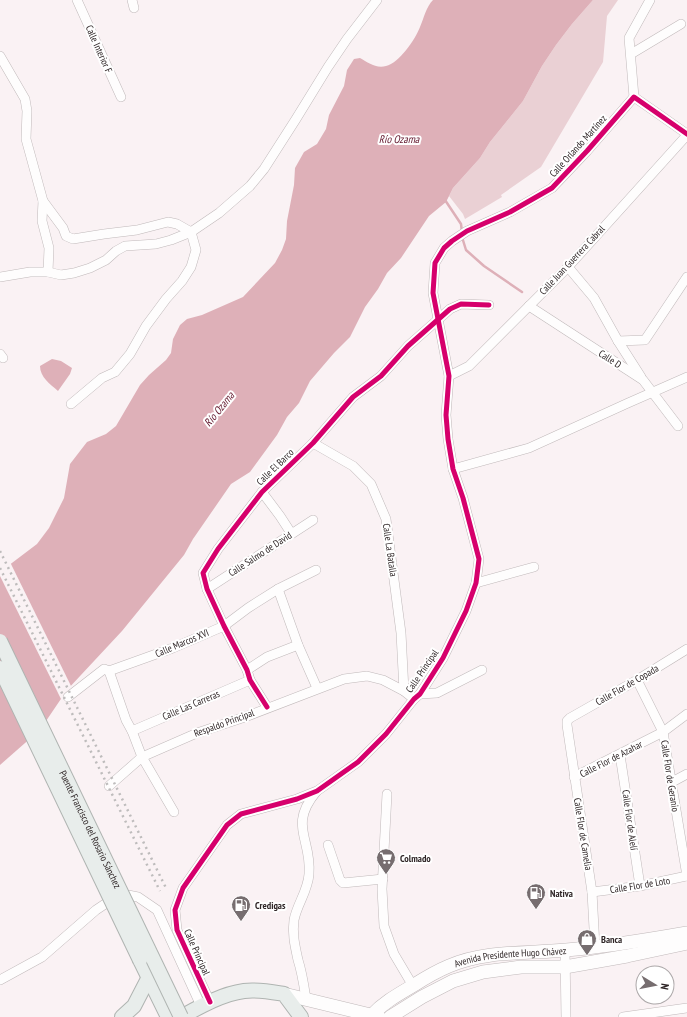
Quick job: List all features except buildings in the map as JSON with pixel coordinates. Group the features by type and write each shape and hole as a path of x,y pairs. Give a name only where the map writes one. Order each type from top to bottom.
{"main road":[{"name":"Puente Francisco del Rosario Sánchez","path":"0,641 181,1017"},
{"name":"Puente Francisco del Rosario Sánchez","path":"0,668 168,1017"},
{"name":"Avenida Presidente Hugo Chávez","path":"284,994 306,999 352,1014 376,1016 378,1007 392,998 448,966 480,956 595,947 687,933"},
{"name":"Avenida Presidente Hugo Chávez","path":"390,1017 422,997 453,981 482,972 521,967 565,967 687,943"},
{"path":"122,1017 134,1006 149,977"},
{"path":"181,1017 205,1004 245,991 284,994 301,1017"}],"street":[{"name":"Calle Interior F","path":"77,0 121,98"},
{"path":"0,277 30,272 48,272 61,275 74,273 90,268 106,260 124,246 156,244 191,232 219,213 250,186 264,168 328,67 377,0"},
{"path":"650,0 629,38 634,96 687,134"},
{"path":"631,54 681,24"},
{"path":"0,56 25,99 27,111 26,139 43,201 42,220 49,248 48,272"},
{"name":"Calle Orlando Martínez","path":"452,241 467,231 510,212 552,188 587,151 634,96"},
{"name":"Calle Juan Guerrera Cabral","path":"450,376 469,366 568,267 687,134"},
{"path":"43,201 63,228 66,236 73,240 136,230 164,222 172,222 191,232 196,250 191,266 182,281 146,326 130,354 115,372 102,378 71,404"},
{"name":"Calle Principal","path":"205,1004 177,930 175,910 183,888 227,825 240,814 297,799 317,791 358,762 386,734 417,697 443,658 466,611 476,583 479,560 463,498 453,469 448,439 446,415 450,376 434,293 435,263 444,248 452,241"},
{"path":"568,267 594,298 618,342 643,380"},
{"path":"618,342 645,340 687,277"},
{"name":"Calle El Barco","path":"267,707 250,680 247,670 224,626 207,589 203,573 218,548 262,492 313,443 353,398 381,376 408,346 450,309 461,304 489,305"},
{"name":"Calle D","path":"529,306 643,380 678,426"},
{"path":"453,469 529,448 687,377"},
{"name":"Calle La Batalla","path":"313,443 353,466 371,484 386,519 401,633 404,691"},
{"path":"262,492 291,533"},
{"name":"Calle Salmo de David","path":"207,589 313,520"},
{"path":"476,583 534,567"},
{"name":"Calle Marcos XVI","path":"68,697 104,669 109,671 173,648 224,626 248,608 278,589 316,570"},
{"path":"278,589 298,645 317,688"},
{"path":"247,670 267,657 298,645"},
{"name":"Calle Flor de Copada","path":"567,721 687,649"},
{"path":"417,697 437,693 482,670"},
{"path":"109,671 126,720 142,757 174,812"},
{"name":"Respaldo Principal","path":"109,786 142,757 197,733 344,679 367,676 383,680 417,697"},
{"name":"Calle Las Carreras","path":"132,731 250,680"},
{"name":"Calle Flor de Geranio","path":"637,680 663,732 672,782 683,827 687,876"},
{"name":"Calle Flor de Azahar","path":"574,777 663,732 687,714"},
{"name":"Calle Flor de Camelia","path":"567,721 566,725 592,892 595,947"},
{"name":"Calle Flor de Alelí","path":"620,754 640,886"},
{"path":"672,782 687,774"},
{"path":"306,999 294,944 293,930 295,916 305,893 309,875 308,856 302,835 302,820 307,805 317,791"},
{"path":"387,794 382,889 384,926 394,954 413,986"},
{"path":"328,845 340,880 343,883 383,879"},
{"name":"Calle Flor de Loto","path":"592,892 640,886 687,876"},
{"path":"0,980 42,957 96,910 111,900 128,895 138,897 157,910 205,1004"},
{"path":"565,950 566,1017"},
{"path":"623,1017 660,1015 687,1008"}],"shaded area":[{"path":"593,0 618,0 607,16 603,62 541,167 501,195 502,197 465,219 463,214 449,196 453,188 480,158 490,142 523,101 542,66 556,45"}],"water":[{"name":"Río Ozama","path":"433,0 593,0 556,45 542,66 523,101 490,142 480,158 453,188 446,202 429,216 401,258 387,273 365,307 350,337 310,381 299,403 287,417 277,435 250,472 231,484 193,539 184,555 122,631 67,690 46,721 33,736 0,765 0,572 37,544 49,528 64,498 70,464 87,442 106,434 116,426 140,385 166,360 171,353 173,339 180,325 187,319 202,315 243,297 275,263 286,239 287,221 294,185 295,168 304,152 317,144 326,129 329,115 344,86 347,70 354,59 360,58 372,65 382,67 391,64 401,56 414,38 427,9"},
{"path":"52,359 61,361 72,368 70,374 58,391 46,380 40,370 40,366"}],"pier":[{"path":"10,562 72,688 62,701 0,576 0,570"}],"waterway":[{"path":"445,200 461,224 462,232"},
{"path":"462,237 466,250 484,266 522,292"}],"railway":[{"path":"0,551 166,888"},
{"path":"0,568 160,891"}],"cycle path":[{"path":"210,1002 177,930 175,910 183,888 227,825 241,814 297,799 317,791 358,762 386,734 414,699 420,694 443,658 466,611 476,583 479,559 463,498 453,469 448,439 446,415 449,376 433,293 435,263 444,248 467,231 510,212 552,188 587,151 634,97 687,134"},
{"path":"267,707 250,680 247,670 224,626 207,589 203,573 218,549 262,492 313,443 353,397 381,376 408,346 450,309 461,304 489,305"}],"place":[{"name":"Colmado","path":"386,875"},
{"name":"Nativa","path":"536,910"},
{"name":"Credigas","path":"241,922"},
{"name":"Banca","path":"587,956"}]}
